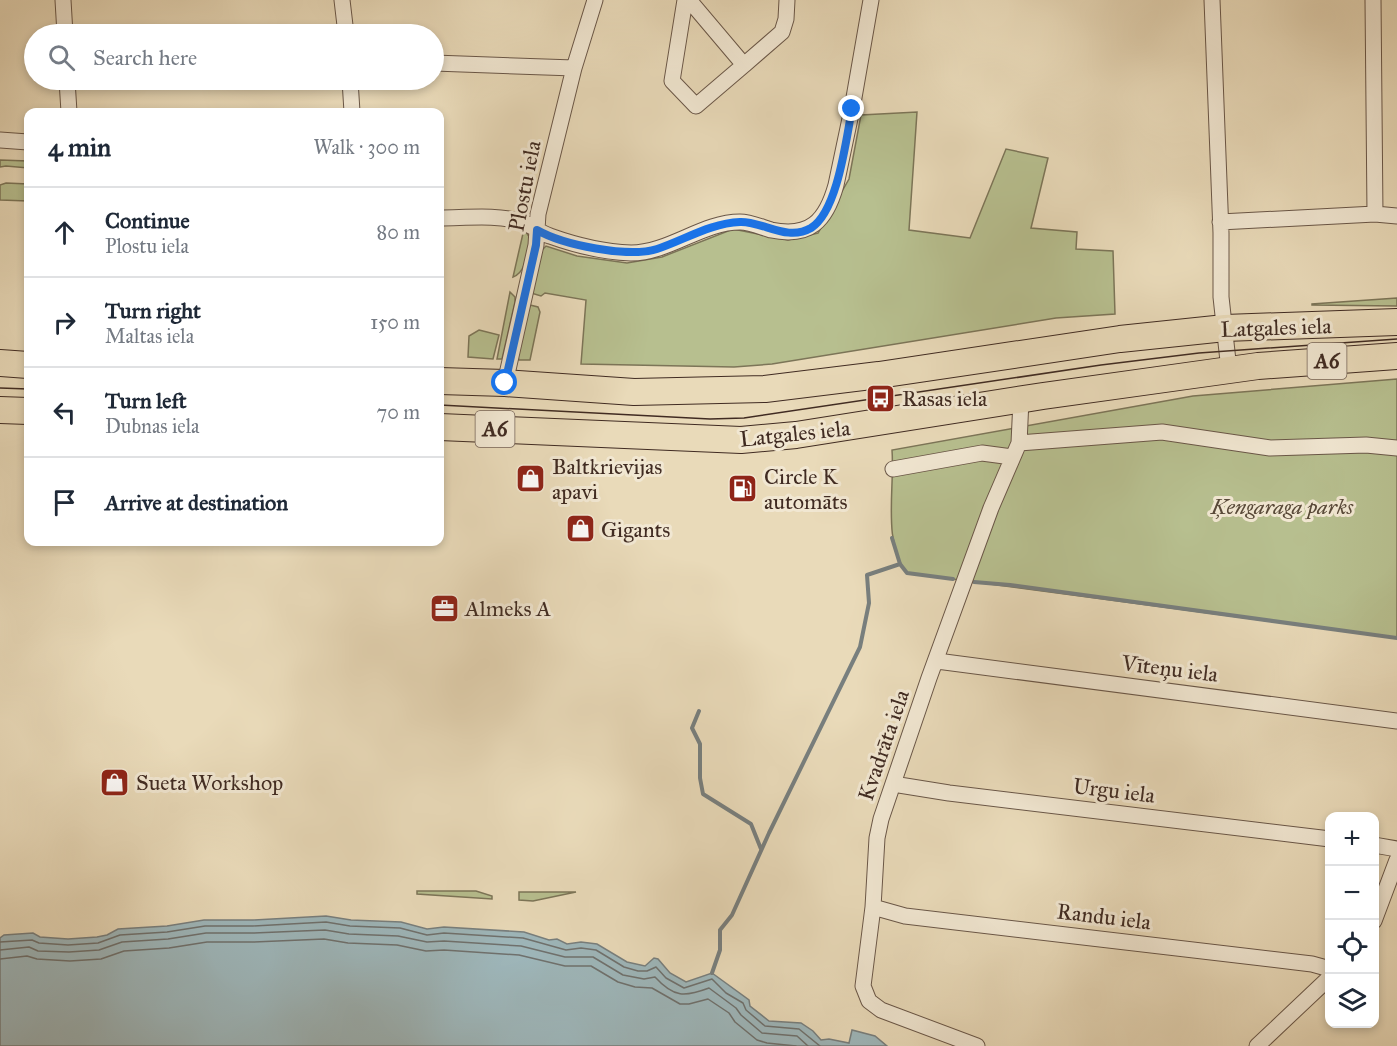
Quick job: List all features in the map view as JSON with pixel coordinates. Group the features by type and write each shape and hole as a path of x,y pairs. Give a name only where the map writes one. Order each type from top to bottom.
{"highway":[{"name":"Latgales iela","path":"444,381 634,392 765,389 879,375 1120,339 1225,328 1397,322"},
{"name":"Latgales iela","path":"444,428 741,440 796,435 1229,370 1397,356"},
{"path":"0,363 24,365"},
{"path":"0,410 24,411"}],"street":[{"path":"63,0 64,24"},
{"path":"342,0 345,24"},
{"name":"Plostu iela","path":"505,383 536,245 538,214 574,68 595,0"},
{"path":"693,1 672,81 696,106 782,32 786,19 787,0"},
{"path":"444,218 504,218 522,222 548,236 587,246 633,253 654,250 709,228 741,221 773,230 795,233 811,228 824,216 833,197 852,109 871,0"},
{"path":"1212,0 1221,297 1229,370"},
{"path":"1373,0 1375,214"},
{"path":"693,1 744,65"},
{"path":"444,63 574,68"},
{"path":"68,90 69,108"},
{"path":"351,90 352,108"},
{"path":"0,140 24,142"},
{"path":"1220,222 1375,214 1397,216"},
{"path":"0,352 24,363"},
{"name":"Kvadrāta iela","path":"977,1046 881,1010 869,1001 863,986 873,907 876,838 991,508 1019,443 1022,419 1021,400"},
{"path":"1019,443 1162,432 1270,448 1366,445 1397,448"},
{"path":"894,469 982,453 1012,457"},
{"name":"Vīteņu iela","path":"937,661 1397,721"},
{"name":"Urgu iela","path":"893,784 949,793 1325,839"},
{"path":"1379,846 1397,849"},
{"path":"1374,920 1397,860"},
{"name":"Randu iela","path":"873,907 905,916 1301,963 1325,968"},
{"path":"1257,1046 1325,981"}],"green space":[{"path":"917,112 909,230 970,238 1006,149 1048,158 1031,228 1077,232 1076,249 1113,251 1115,314 1056,318 772,364 734,367 581,364 586,300 531,293 539,253 546,246 577,256 627,263 662,257 733,229 788,240 818,233 849,179 861,115"},
{"path":"0,160 24,161 24,168 0,167"},
{"path":"24,184 24,201 0,200 0,185"},
{"path":"524,229 530,238 527,255 521,271 513,277"},
{"path":"510,292 515,297 515,302 502,359 497,359"},
{"path":"1397,298 1397,306 1312,305 1312,304"},
{"path":"530,305 538,307 540,312 530,360 519,360 517,354"},
{"path":"479,330 499,335 493,359 468,357 469,336"},
{"name":"Ķengaraga parks","path":"1397,379 1397,638 907,573 899,560 892,531 892,450 1193,396"},
{"path":"417,891 476,891 492,896 492,899 417,894"},
{"path":"519,892 576,892 533,901 519,900"}],"water":[{"path":"326,916 351,920 401,922 427,929 444,927 524,932 549,940 557,939 567,944 581,942 597,944 627,962 645,966 654,958 658,959 670,973 686,982 712,973 749,1000 750,1006 769,1021 801,1023 821,1040 829,1039 849,1043 852,1030 875,1036 887,1046 0,1046 0,938 4,935 33,933 40,937 68,939 107,935 118,929 167,926 204,920"}],"waterway":[{"path":"712,973 720,950 720,930 732,915 769,833 860,647 869,603 867,575 900,564 892,538"},
{"path":"900,564 907,573 953,579"},
{"path":"974,582 1397,638"},
{"path":"699,711 692,728 700,744 700,778 703,794 751,824 761,849"}],"tram line":[{"path":"444,405 710,419 744,418 1101,365 1199,353 1397,339"},
{"path":"0,388 24,389"}],"place":[{"name":"Rasas iela","path":"881,398"},
{"name":"Baltkrievijas apavi","path":"531,479"},
{"name":"Circle K automāts","path":"743,489"},
{"name":"Gigants","path":"580,529"},
{"name":"Almeks A","path":"444,608"},
{"name":"Sueta Workshop","path":"115,782"}],"route":[{"path":"505,383 536,245 537,230 548,236 587,246 633,253 654,250 709,228 741,221 773,230 795,233 811,228 824,216 833,197 852,109"}]}
